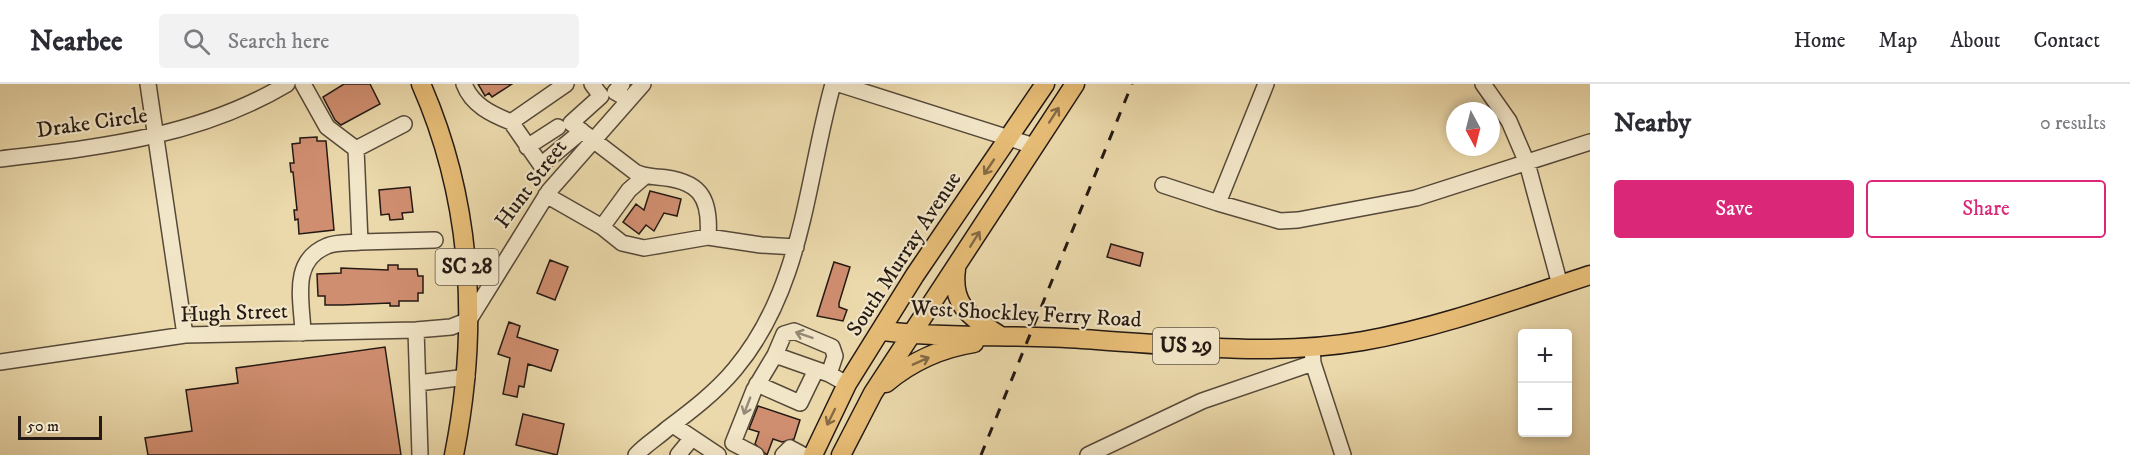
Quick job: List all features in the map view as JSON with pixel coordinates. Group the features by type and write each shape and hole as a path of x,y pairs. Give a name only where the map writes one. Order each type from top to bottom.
{"main road":[{"name":"SC 28","path":"421,84 441,139 459,206 468,273 467,376 454,455"},
{"name":"South Murray Avenue","path":"813,455 847,384 883,331 915,275 1045,84"},
{"path":"873,393 1075,84"},
{"path":"957,267 954,284 958,301 975,319 1002,338"},
{"name":"West Shockley Ferry Road","path":"883,331 912,334 976,334 1002,338 1081,339 1312,355 1456,318 1590,275"},
{"name":"US 29","path":"841,455 873,393 903,369 954,346 1002,338"}],"street":[{"path":"148,84 185,335"},
{"name":"Drake Circle","path":"0,159 155,136 208,123 239,111 287,84"},
{"path":"303,84 327,127 356,149"},
{"path":"464,84 467,93 480,106 511,122 541,165 588,135"},
{"path":"511,122 566,84"},
{"path":"592,84 601,96 571,123 644,177 687,183 698,190 705,200 710,217 708,237"},
{"path":"622,84 615,92 629,100"},
{"name":"Hunt Street","path":"469,320 546,195 588,135 629,100 643,84"},
{"path":"636,455 715,390 735,369 763,329 788,277 833,84"},
{"path":"839,84 1034,146"},
{"path":"1218,203 1266,84"},
{"path":"1483,84 1509,122 1527,163 1560,285"},
{"path":"356,149 404,124"},
{"path":"527,147 558,127"},
{"path":"1163,185 1280,221 1298,220 1416,198 1590,142"},
{"path":"356,149 360,242"},
{"path":"602,227 629,190 644,177"},
{"path":"546,195 602,227 622,243 644,248 708,237 761,245 796,247"},
{"path":"303,333 300,272 311,257 328,245 435,240"},
{"name":"Hugh Street","path":"0,362 185,335 416,330 451,327 469,320"},
{"path":"763,329 782,339"},
{"path":"416,330 420,455"},
{"path":"756,455 733,443 757,384 775,355 784,334 794,331 832,347 835,356 800,403 757,384"},
{"path":"775,355 823,372 847,384"},
{"path":"1312,355 1342,455"},
{"name":"West Shockley Ferry Road","path":"1088,455 1202,401 1312,355"},
{"path":"418,383 467,376"},
{"path":"673,425 718,455"},
{"path":"678,455 693,438"},
{"path":"783,455 790,448 803,455"}],"building":[{"path":"344,84 370,84 380,104 341,125 335,120 323,97"},
{"path":"478,84 512,84 492,97 489,93 485,96"},
{"path":"317,137 317,141 326,141 334,230 299,234 298,219 295,220 294,210 297,210 290,163 294,163 292,144 300,143 300,138"},
{"path":"410,187 413,212 402,213 403,219 390,220 389,214 381,215 379,190"},
{"path":"650,191 681,199 677,216 664,213 654,231 646,225 639,234 623,222 636,204 644,210"},
{"path":"1111,244 1143,253 1140,266 1107,257"},
{"path":"550,260 568,267 555,300 537,293"},
{"path":"834,262 850,267 839,303 839,307 847,310 843,321 817,316"},
{"path":"388,265 398,265 398,269 417,269 418,276 423,276 423,293 418,293 418,301 399,301 399,306 390,306 390,303 325,305 325,296 318,296 317,274 341,273 341,268 388,270"},
{"path":"509,322 520,326 517,337 558,350 551,371 528,364 524,387 519,386 517,397 503,394 510,358 498,354"},
{"path":"385,347 401,455 148,455 145,438 192,431 186,390 238,383 236,368"},
{"path":"758,406 800,420 794,439 782,442 773,439 767,455 755,444 759,432 749,429"},
{"path":"523,414 564,424 557,455 516,445"}],"railway":[{"path":"981,455 1132,84"}]}
